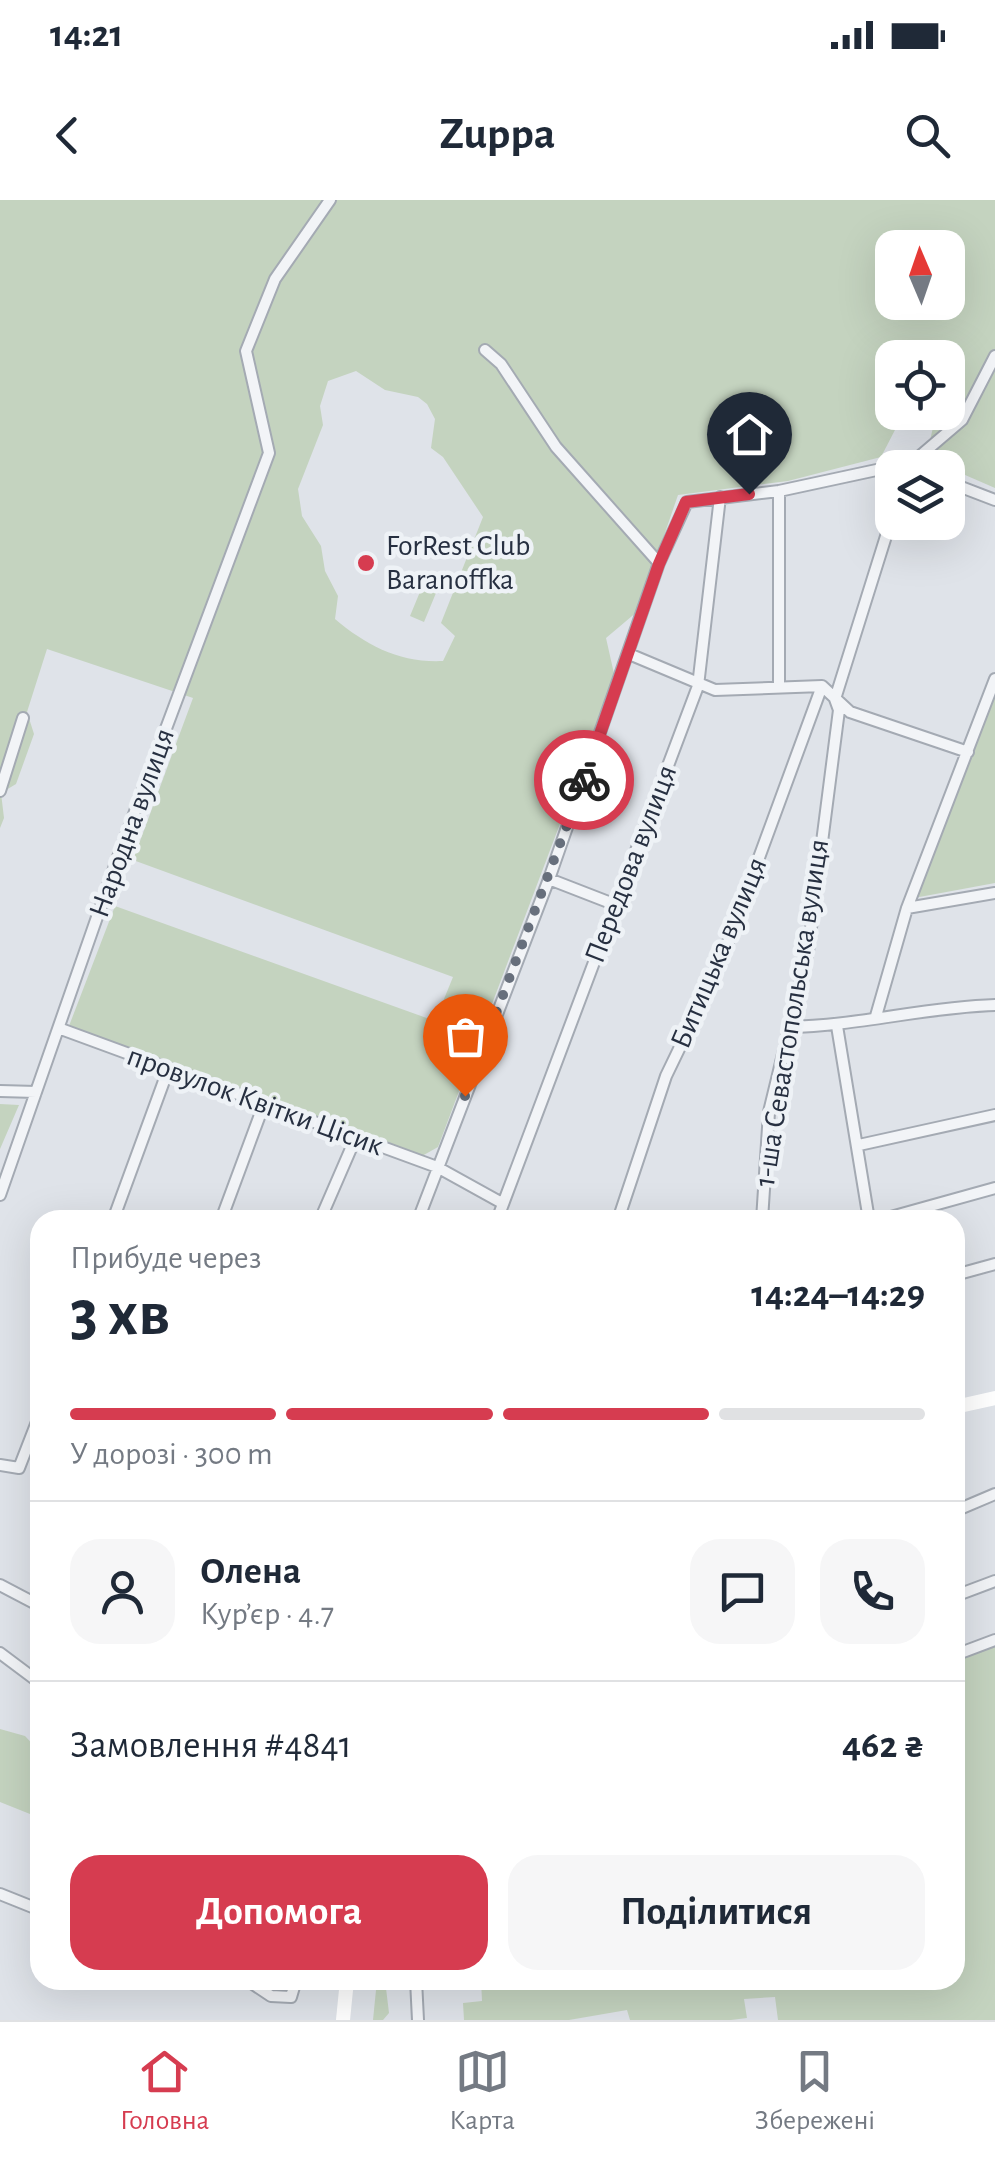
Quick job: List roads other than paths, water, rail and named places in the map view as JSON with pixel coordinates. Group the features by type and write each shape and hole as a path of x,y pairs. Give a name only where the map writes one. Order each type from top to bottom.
{"main road":[{"path":"965,1405 995,1398"},
{"path":"343,2020 345,1990"}],"street":[{"name":"Народна вулиця","path":"0,1196 118,857 269,453 246,351 275,280 330,200"},
{"path":"485,350 500,364 556,447 659,564"},
{"path":"929,450 962,420 995,356"},
{"path":"422,1210 549,880 659,564 686,502 778,491 875,473"},
{"path":"965,489 995,500"},
{"path":"778,491 779,686"},
{"name":"Передова вулиця","path":"500,1210 698,686 720,497"},
{"name":"1-ша Севастопольська вулиця","path":"763,1210 770,1112 808,950 839,710 836,699 885,540"},
{"path":"629,654 715,690 822,686 850,712 968,752"},
{"path":"876,1016 907,908 995,679"},
{"name":"Битицька вулиця","path":"621,1210 666,1076 720,964 822,686"},
{"path":"0,792 23,718"},
{"path":"549,880 616,904"},
{"path":"907,908 995,893"},
{"path":"788,1027 837,1026 935,1007 995,1005"},
{"path":"837,1026 860,1144 868,1210"},
{"name":"провулок Квітки Цісик","path":"61,1029 437,1168 502,1203"},
{"path":"117,1210 168,1070"},
{"path":"0,1091 36,1092"},
{"path":"225,1210 264,1104"},
{"path":"860,1144 995,1115"},
{"path":"324,1210 356,1138"},
{"path":"916,1210 995,1188"},
{"path":"965,1273 995,1264"},
{"path":"0,1465 19,1468 30,1440"},
{"path":"965,1507 995,1494"},
{"path":"965,1592 995,1581"},
{"path":"0,1585 30,1601"},
{"path":"965,1651 995,1640"},
{"path":"0,1653 30,1675"},
{"path":"0,1894 30,1906"},
{"path":"262,1990 271,1996 291,1997 293,1990"},
{"path":"416,1990 418,2020"}],"place":[{"name":"ForRest Club Baranoffka","path":"366,563"}]}
